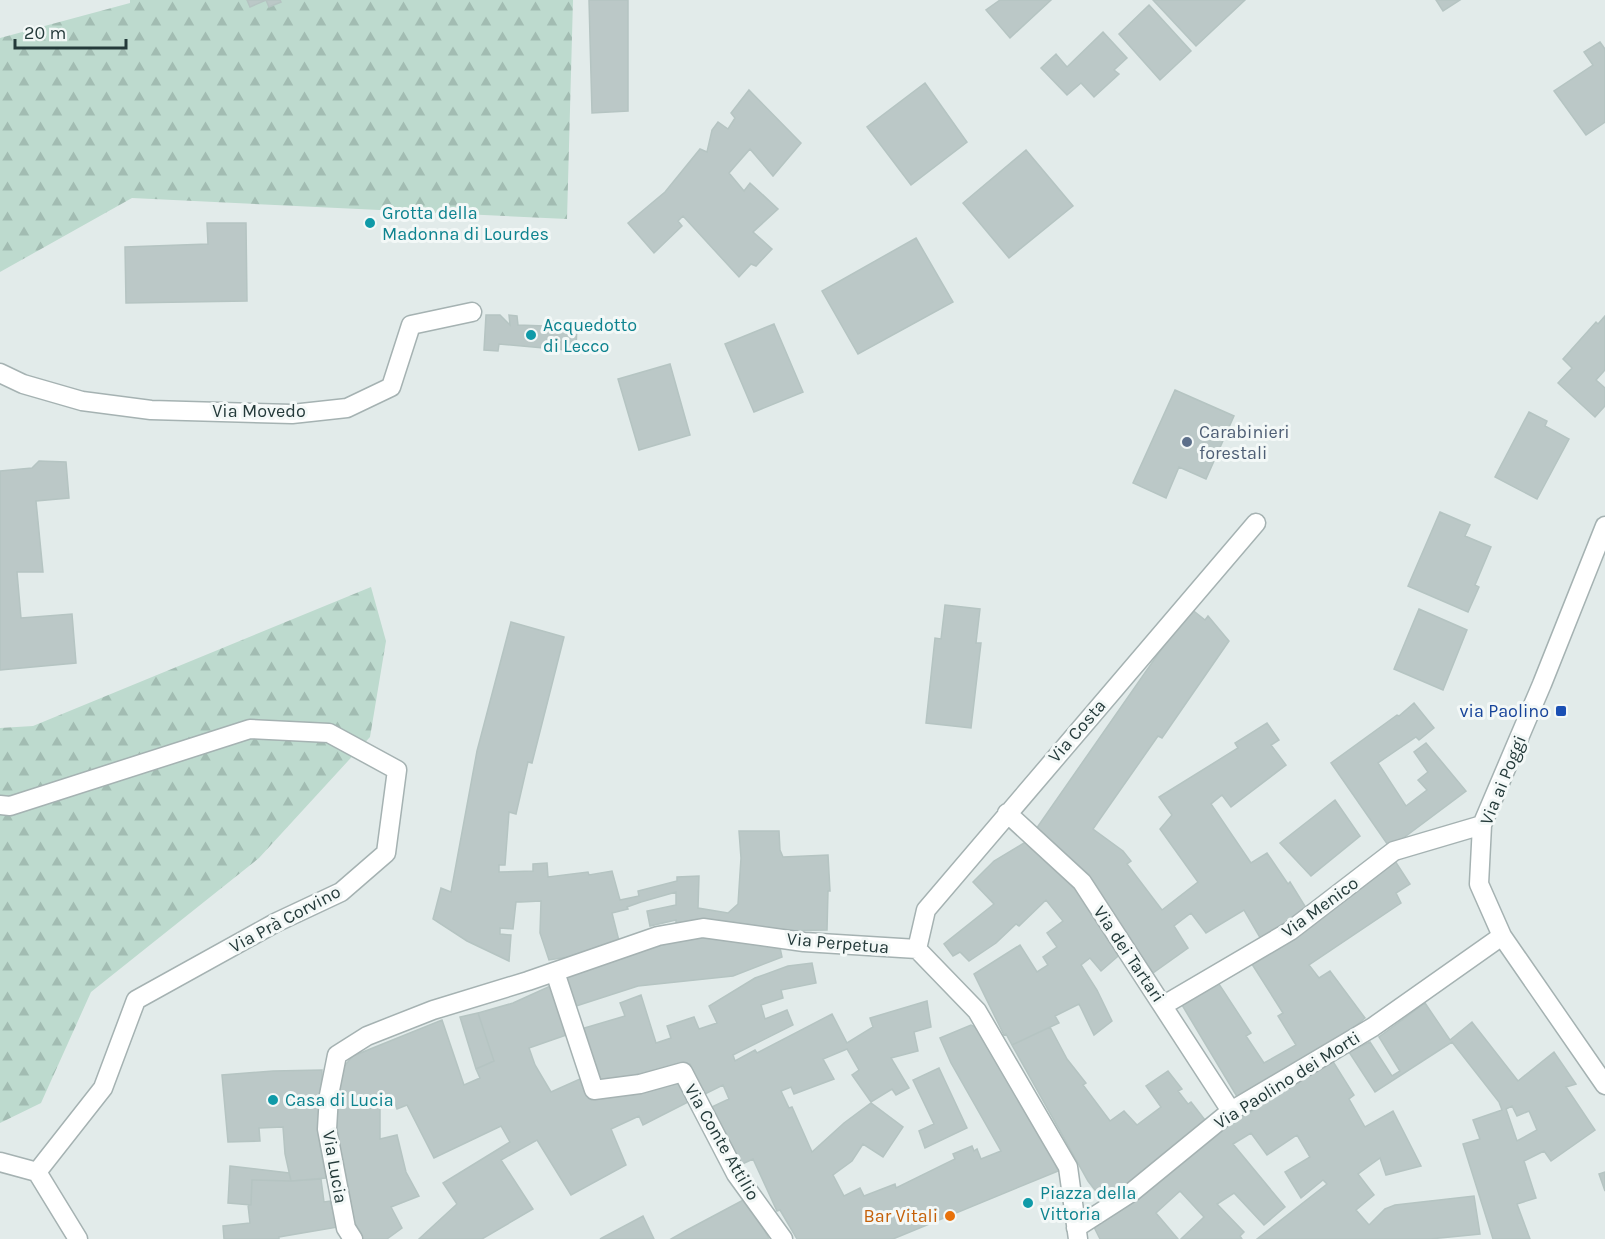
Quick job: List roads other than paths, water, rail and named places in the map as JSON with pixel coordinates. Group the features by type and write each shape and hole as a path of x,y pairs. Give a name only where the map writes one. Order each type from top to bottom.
{"street":[{"name":"Via Movedo","path":"0,373 23,384 82,401 151,410 292,414 347,408 392,387 411,325 472,312"},
{"name":"Via Costa","path":"917,949 926,910 1256,523"},
{"name":"Via ai Poggi","path":"1605,525 1542,684 1482,825 1479,884 1502,936 1605,1085"},
{"name":"Via Prà Corvino","path":"0,805 10,806 249,729 329,733 397,770 386,853 341,892 275,923 136,1000 103,1088 37,1172"},
{"name":"Via dei Tartari","path":"1007,813 1082,882 1231,1111"},
{"name":"Via Menico","path":"1164,1005 1290,931 1394,852 1482,825"},
{"name":"Via Perpetua","path":"433,1010 555,972 658,936 703,928 804,942 917,949"},
{"name":"Via Paolino dei Morti","path":"1077,1234 1231,1111 1373,1027 1502,936"},
{"path":"917,949 977,1011 1068,1167 1077,1234"},
{"name":"Via Conte Attilio","path":"555,972 594,1089 640,1084 683,1072 736,1174 783,1239"},
{"name":"Via Lucia","path":"352,1239 346,1228 327,1129 329,1095 337,1055 367,1036 433,1010"},
{"path":"0,1162 37,1172 78,1239"}],"place":[{"name":"Grotta della Madonna di Lourdes","path":"370,223"},
{"name":"Acquedotto di Lecco","path":"531,335"},
{"name":"Carabinieri forestali","path":"1187,442"},
{"name":"via Paolino","path":"1561,711"},
{"name":"Casa di Lucia","path":"273,1100"},
{"name":"Piazza della Vittoria","path":"1028,1203"},
{"name":"Bar Vitali","path":"950,1216"}]}
